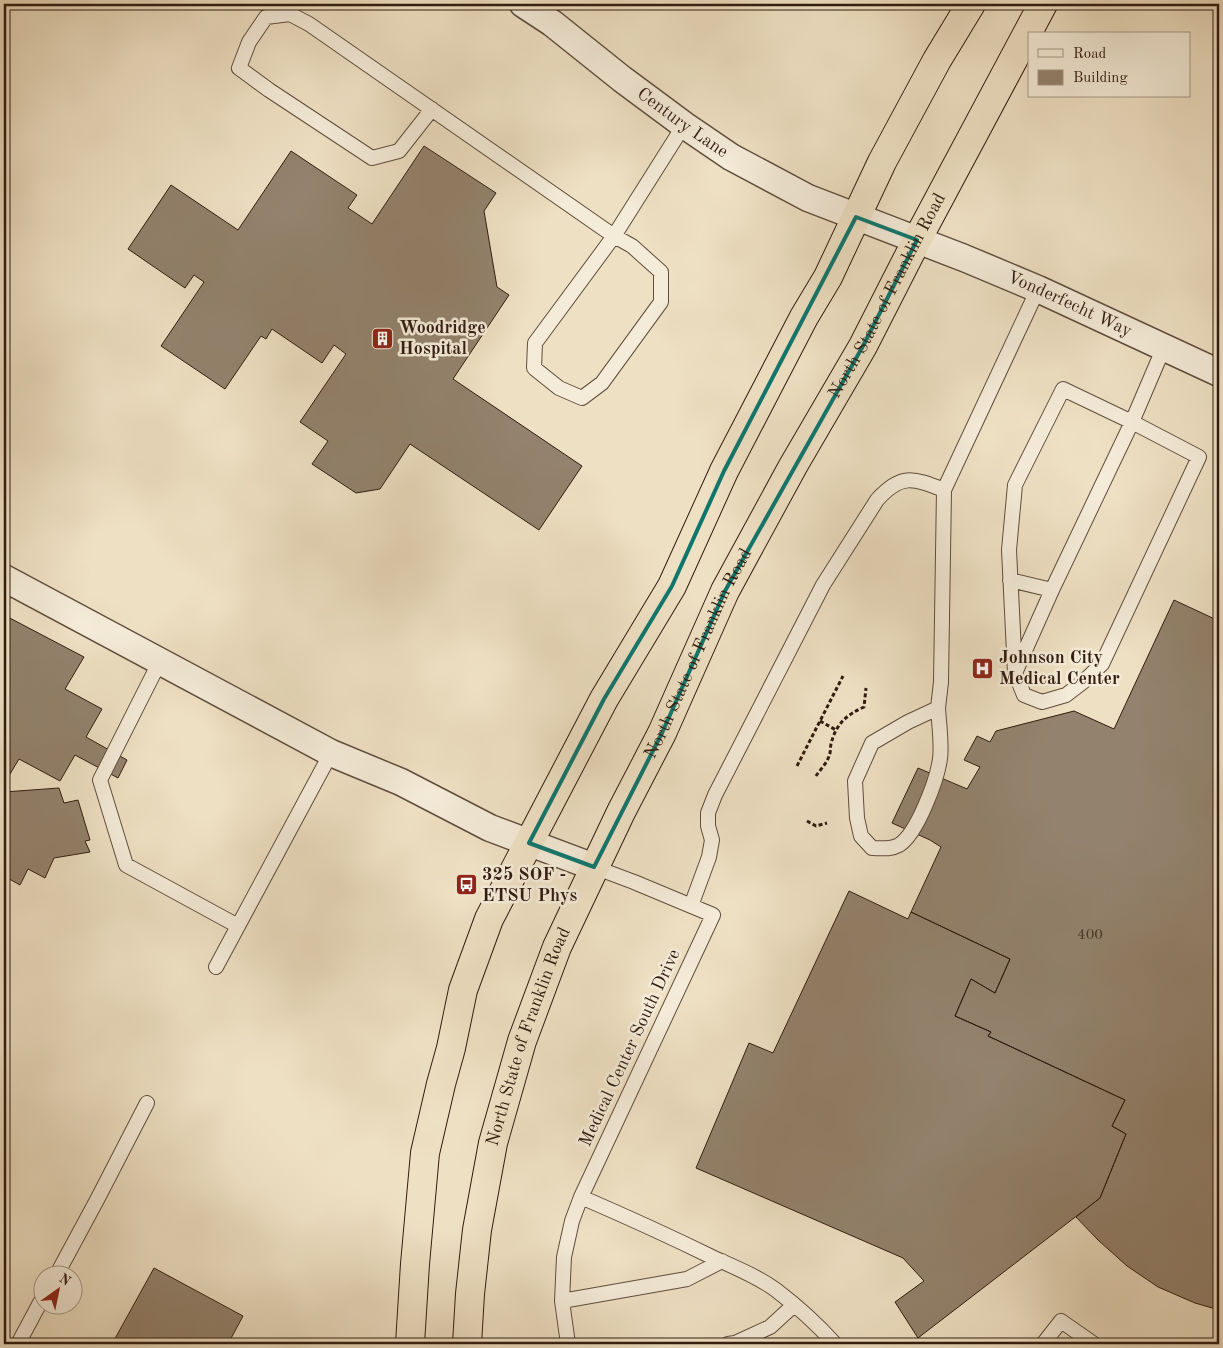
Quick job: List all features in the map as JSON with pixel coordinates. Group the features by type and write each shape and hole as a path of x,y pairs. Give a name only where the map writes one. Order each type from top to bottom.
{"highway":[{"path":"410,1344 425,1153 451,1048 462,990 489,919 604,699 672,586 724,471 804,317 828,277 882,162 932,69 971,4"},
{"name":"North State of Franklin Road","path":"1028,32 1043,4"},
{"name":"North State of Franklin Road","path":"467,1344 477,1230 493,1142 522,1041 539,991 557,947 594,867 662,733 725,591 793,466 863,346 917,240 1028,32"}],"street":[{"name":"Century Lane","path":"523,4 552,23 622,79 684,125 731,157 808,198 917,240"},
{"name":"Vonderfecht Way","path":"917,240 1038,289 1219,373"},
{"path":"4,578 331,753 401,782 490,828 594,867"}],"lane":[{"path":"432,109 399,151 372,158 239,68 249,42 266,17 290,14 309,24 432,109 614,236 632,246 661,272 661,302 602,383 582,398 559,388 534,368 535,343 614,236 684,125"},
{"path":"938,708 908,722 872,743 855,782 857,818 861,836 872,848 889,849 900,845 910,834 934,786 941,758 938,708 941,682 944,490 1038,289"},
{"path":"1014,673 1132,422 1164,347"},
{"path":"1062,389 1132,422 1199,457 1102,664 1066,695 1042,702 1024,695 1014,673 1009,550 1015,485 1062,389"},
{"path":"594,867 691,906 709,857 712,840 708,826 708,813 715,795 823,585 877,500 886,490 896,483 906,480 921,481 944,490"},
{"path":"1010,580 1052,590"},
{"path":"160,662 100,780 126,865 238,926"},
{"path":"216,967 331,753"},
{"name":"Medical Center South Drive","path":"568,1344 562,1301 564,1257 572,1221 581,1197 713,915 691,906"},
{"path":"61,1266 147,1102"},
{"path":"581,1197 755,1277 794,1305 835,1344"},
{"path":"562,1301 687,1279 722,1261"},
{"path":"728,1344 735,1343 770,1327 794,1305"},
{"path":"18,1344 33,1316"},
{"path":"1044,1344 1061,1321 1094,1344"}],"path":[{"path":"797,766 843,676"},
{"path":"816,776 829,756 836,730 852,712 864,707 866,688"},
{"path":"820,721 836,730"},
{"path":"807,821 816,826 827,823"}],"highlighted area":[{"path":"856,217 917,240 863,346 725,591 662,733 594,867 529,843 604,699 672,586 724,471"}],"building":[{"name":"Woodridge Hospital","path":"424,146 496,193 484,211 497,287 509,295 453,379 582,466 539,530 410,444 380,489 356,493 312,464 328,441 300,422 346,354 334,345 322,363 272,329 266,339 261,336 225,389 161,346 204,282 194,275 185,288 128,249 171,185 238,230 291,151 357,195 348,208 372,224"},
{"name":"Johnson City Medical Center","path":"1174,600 1219,621 1219,1310 1195,1303 1158,1287 1127,1266 1076,1217 1100,1198 1126,1134 1112,1126 1125,1100 988,1036 991,1032 955,1016 971,979 995,993 1010,959 911,912 941,847 892,823 918,768 967,789 980,767 964,760 977,736 990,742 996,731 1074,711 1114,729"},
{"path":"4,615 84,657 65,689 102,709 86,737 127,760 118,778 75,755 60,781 19,759 4,784"},
{"path":"59,788 64,803 78,800 90,840 85,841 90,852 54,858 45,878 28,869 20,885 4,876 4,792"},
{"path":"849,891 908,919 911,912 1010,959 995,993 971,979 955,1016 991,1032 988,1036 1125,1100 1112,1126 1126,1134 1100,1198 918,1338 895,1302 924,1281 903,1258 696,1168 749,1043 773,1053"},
{"path":"154,1268 243,1316 228,1344 112,1344"}],"place":[{"name":"Woodridge Hospital","path":"383,338"},
{"name":"Johnson City Medical Center","path":"983,668"},
{"name":"325 SOF - ETSU Phys","path":"466,885"}]}
